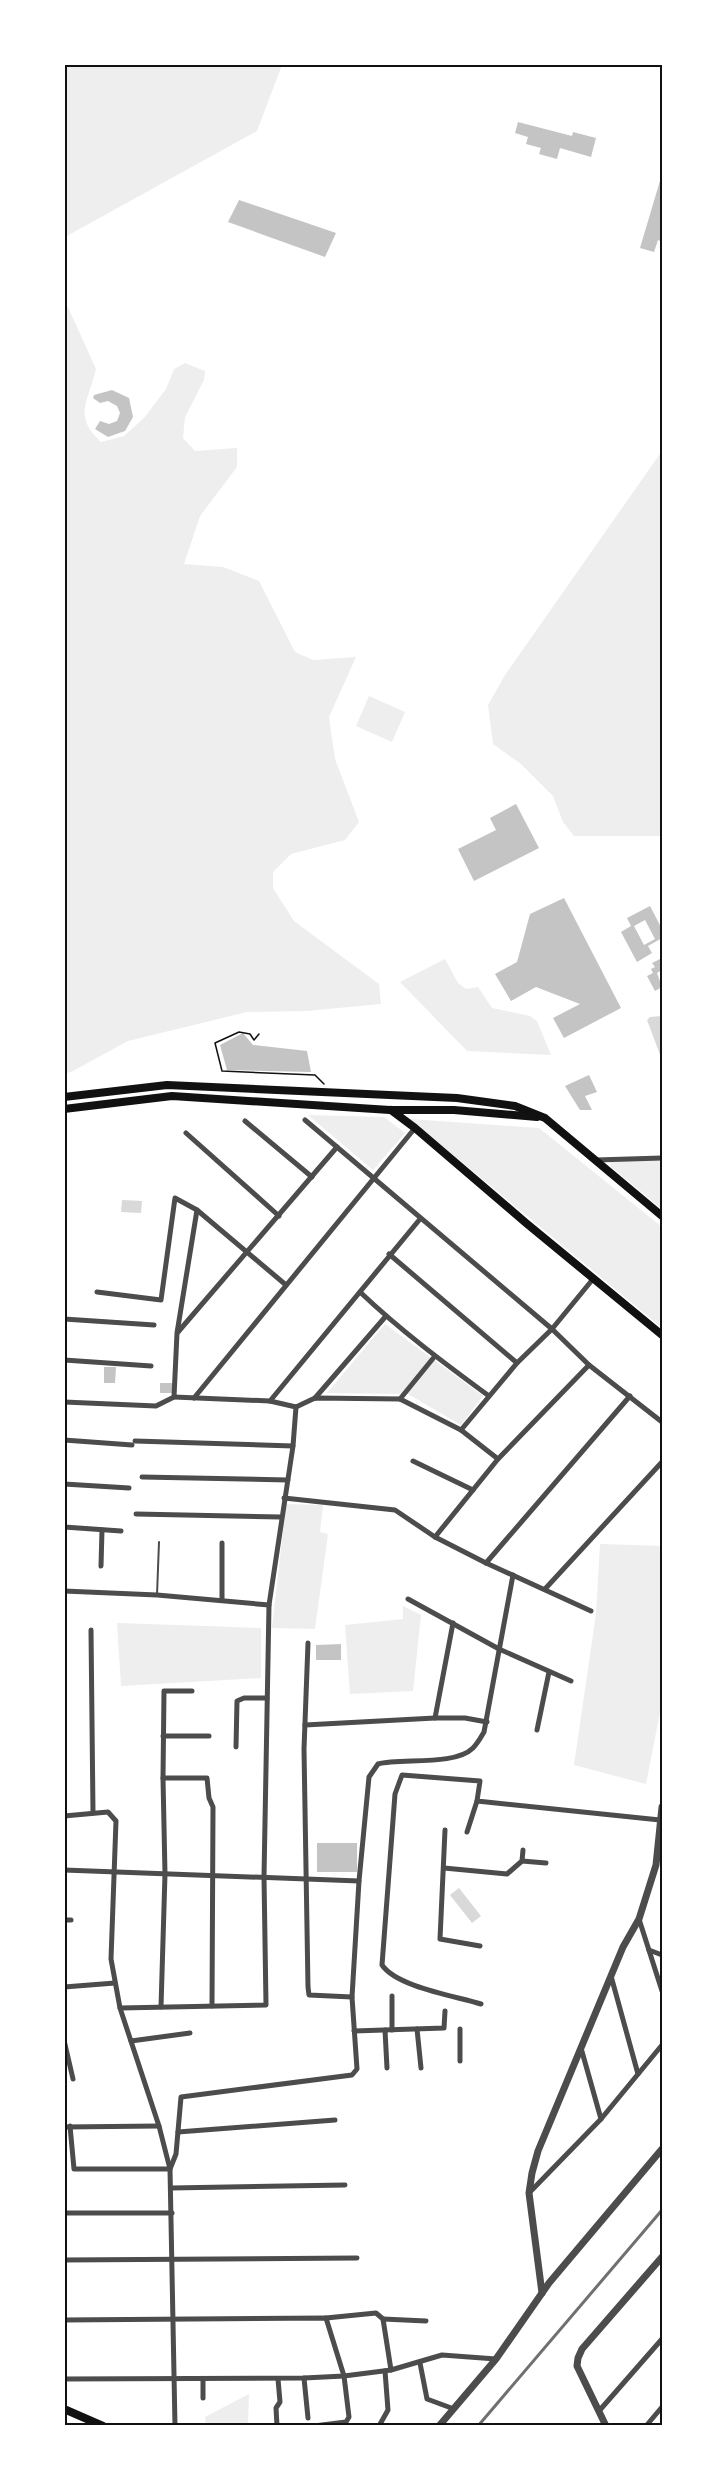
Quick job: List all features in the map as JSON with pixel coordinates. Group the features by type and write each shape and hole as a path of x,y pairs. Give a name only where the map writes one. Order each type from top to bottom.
{"main road":[{"path":"64,1096 167,1085 457,1098 515,1106 545,1118 663,1216"},
{"path":"373,1108 374,1094"},
{"path":"64,1109 172,1096 390,1110 454,1110 545,1118"},
{"path":"390,1110 415,1128 593,1279 663,1335"},
{"path":"64,2409 86,2422 103,2426"}],"street":[{"path":"245,1120 312,1177"},
{"path":"305,1120 552,1329 589,1365 663,1422"},
{"path":"194,1398 415,1128"},
{"path":"186,1133 279,1216"},
{"path":"177,1333 337,1146"},
{"path":"595,1160 663,1158"},
{"path":"97,1292 161,1300 175,1198 197,1210 248,1250 286,1285"},
{"path":"174,1397 177,1333 197,1210"},
{"path":"270,1401 420,1219"},
{"path":"389,1254 517,1363"},
{"path":"461,1430 517,1363 552,1329 593,1279"},
{"path":"360,1292 435,1356 489,1396"},
{"path":"64,1402 156,1406 174,1397 270,1401 296,1407 315,1398 386,1316"},
{"path":"64,1319 154,1325"},
{"path":"400,1399 435,1356"},
{"path":"64,1360 151,1366"},
{"path":"435,1537 498,1459 589,1365"},
{"path":"486,1563 630,1396"},
{"path":"315,1398 400,1399 461,1430 498,1459"},
{"path":"120,2008 266,2005 264,1877 269,1605 293,1446 296,1407"},
{"path":"64,1440 293,1446"},
{"path":"413,1461 473,1490"},
{"path":"545,1589 663,1462"},
{"path":"142,1477 288,1480"},
{"path":"64,1484 129,1488"},
{"path":"284,1498 395,1510 435,1537 591,1611"},
{"path":"136,1514 281,1517"},
{"path":"64,1527 121,1531"},
{"path":"101,1566 102,1530"},
{"path":"222,1543 222,1600"},
{"path":"170,2169 176,2154 181,2097 352,2075 357,2069 352,1997 359,1881 369,1777 378,1764 390,1761 412,1762 450,1758 472,1749 484,1732 487,1722 513,1575"},
{"path":"64,1591 157,1595 269,1605"},
{"path":"408,1599 499,1649 571,1682"},
{"path":"435,1718 453,1623"},
{"path":"91,1630 93,1813"},
{"path":"308,1643 304,1725 309,1995 352,1997"},
{"path":"537,1730 549,1671"},
{"path":"161,2007 165,1874 164,1691 192,1691"},
{"path":"236,1747 237,1701 244,1698 267,1698"},
{"path":"304,1725 435,1718 465,1718 487,1722"},
{"path":"164,1736 209,1736"},
{"path":"467,1832 477,1801 480,1781 402,1775 395,1794 382,1965 387,1972 411,1983 481,2004"},
{"path":"163,1778 207,1778 209,1798 213,1807 212,2006"},
{"path":"477,1801 660,1820"},
{"path":"542,2293 530,2193 532,2173 538,2151 623,1947 639,1919 656,1866 663,1807"},
{"path":"64,1816 108,1812 116,1821 111,1959 120,2008 159,2126 170,2169 175,2426"},
{"path":"445,1830 440,1939 480,1946"},
{"path":"444,1868 507,1875 522,1861 523,1850"},
{"path":"522,1861 546,1863"},
{"path":"64,1870 359,1881"},
{"path":"639,1919 663,1991"},
{"path":"649,1950 663,1955"},
{"path":"611,1976 638,2074"},
{"path":"64,1987 115,1983"},
{"path":"392,1996 392,2030"},
{"path":"354,2031 444,2028 445,2012"},
{"path":"417,2029 421,2068"},
{"path":"460,2029 460,2061"},
{"path":"384,2030 387,2068"},
{"path":"131,2041 190,2032"},
{"path":"64,2040 73,2079"},
{"path":"530,2193 601,2119 663,2045"},
{"path":"581,2047 601,2119"},
{"path":"178,2132 335,2120"},
{"path":"159,2126 67,2127 74,2169 170,2169"},
{"path":"439,2426 496,2359 542,2293 586,2237 663,2149"},
{"path":"171,2188 345,2185"},
{"path":"64,2213 172,2213"},
{"path":"606,2426 577,2366 578,2358 582,2349 663,2257"},
{"path":"64,2260 357,2258"},
{"path":"64,2320 326,2318 376,2313 383,2319 426,2321"},
{"path":"314,2426 349,2420 344,2376 326,2318"},
{"path":"379,2426 388,2410 388,2370 383,2319"},
{"path":"599,2411 663,2339"},
{"path":"64,2379 304,2378 344,2376 388,2370 442,2355 496,2359"},
{"path":"420,2362 427,2399 454,2409"},
{"path":"304,2378 308,2418"},
{"path":"203,2379 203,2398"},
{"path":"277,2426 276,2408 280,2402 278,2379"},
{"path":"646,2426 663,2407"}],"lane":[{"path":"157,1595 159,1542"}],"path":[{"path":"259,1034 254,1040 250,1034 239,1032 215,1043 222,1071 315,1074 324,1084 324,1091"}],"shaded area":[{"path":"65,64 282,65 257,131 65,237"},
{"path":"65,307 68,307 96,369 85,407 85,416 92,433 101,442 124,436 144,418 166,389 174,369 185,363 205,371 204,380 185,417 183,438 195,451 237,448 237,467 200,516 184,564 223,567 259,581 295,652 313,660 356,657 329,717 335,759 359,822 345,840 291,854 273,872 273,888 294,921 379,984 381,1004 307,1011 247,1012 128,1041 71,1072 65,1073"},
{"path":"662,451 662,836 574,836 563,822 553,796 521,764 493,744 488,705 505,675"},
{"path":"369,696 405,712 392,742 356,726"},
{"path":"445,959 458,983 466,989 478,987 492,1008 530,1016 537,1021 551,1055 467,1051 400,982"},
{"path":"662,1016 660,1030 662,1060 647,1020 650,1017"},
{"path":"308,1115 384,1117 405,1133 373,1170"},
{"path":"410,1119 539,1128 662,1227 662,1328"},
{"path":"662,1160 662,1209 611,1167 610,1161"},
{"path":"122,1200 142,1201 141,1213 121,1212"},
{"path":"385,1324 483,1396 461,1425 408,1394 327,1393"},
{"path":"286,1504 323,1505 320,1532 328,1534 315,1629 272,1628"},
{"path":"600,1544 662,1546 662,1702 646,1784 574,1765 596,1614"},
{"path":"403,1606 421,1615 413,1691 350,1694 345,1625 403,1619"},
{"path":"117,1623 261,1628 261,1678 121,1686"},
{"path":"459,1888 481,1916 472,1923 450,1895"},
{"path":"249,2394 248,2425 206,2425 205,2417"}],"building":[{"path":"518,122 572,136 573,132 596,138 591,157 560,148 557,159 539,154 541,148 526,144 528,137 515,133"},
{"path":"662,174 662,242 658,240 654,252 640,248"},
{"path":"239,200 336,233 325,257 228,222"},
{"path":"112,390 129,398 133,417 125,431 108,437 95,429 100,421 109,424 117,421 120,413 117,406 108,401 100,403 93,398 94,395"},
{"path":"516,804 539,848 474,881 458,849 496,830 490,818"},
{"path":"564,898 621,1008 564,1038 553,1018 580,1004 536,987 511,1001 495,974 517,962 530,914"},
{"path":"650,906 662,929 662,938 648,946 652,953 637,962 621,932 631,926 627,918","holes":["645,920 655,939 644,945 634,926"]},
{"path":"662,958 662,970 657,973 662,987 655,991 647,976 653,973 651,969 655,967 652,963"},
{"path":"243,1033 253,1045 307,1051 311,1072 227,1070 220,1045"},
{"path":"589,1075 597,1092 585,1096 592,1110 580,1110 565,1086"},
{"path":"104,1367 116,1367 115,1383 104,1383"},
{"path":"160,1383 172,1383 172,1393 160,1393"},
{"path":"341,1644 341,1660 316,1660 316,1645"},
{"path":"317,1843 357,1843 357,1872 317,1872"}],"railway":[{"path":"478,2426 662,2210"}]}
